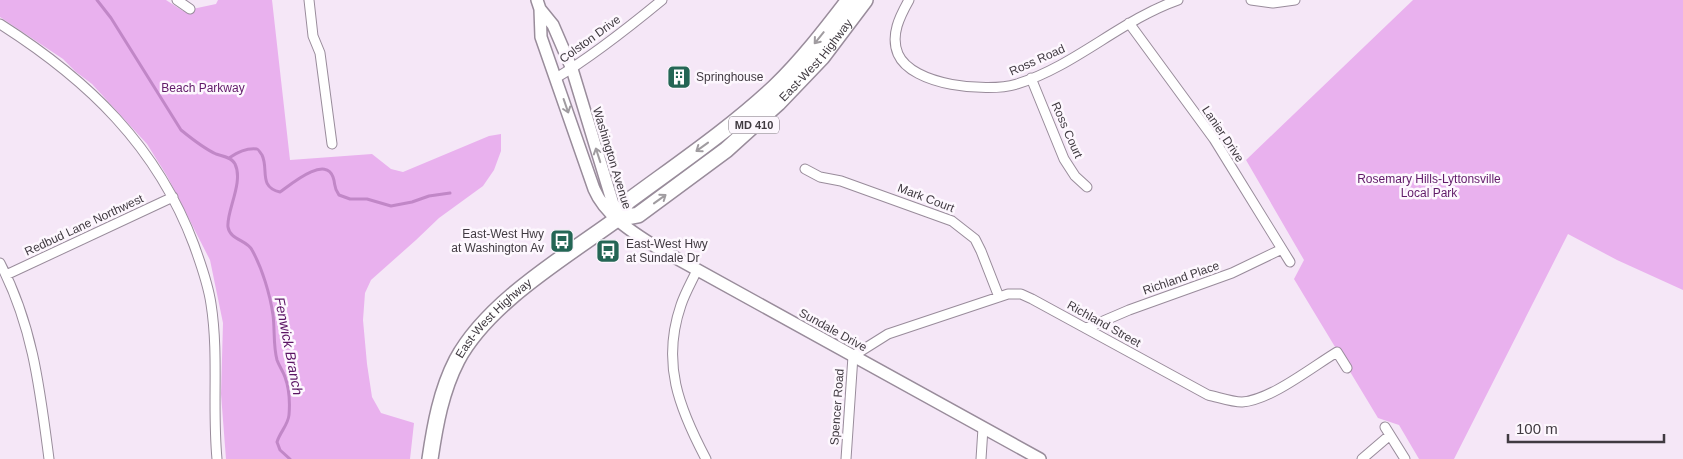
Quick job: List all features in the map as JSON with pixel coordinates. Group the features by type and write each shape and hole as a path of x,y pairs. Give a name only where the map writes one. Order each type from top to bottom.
{"main road":[{"name":"East-West Highway","path":"430,459 438,407 457,360 478,329 513,294 617,219 627,202 723,132 776,86 803,58 849,0"},
{"name":"East-West Highway","path":"617,219 638,215 726,150 778,103 822,57 865,0"}],"street":[{"path":"178,0 190,9"},
{"path":"309,0 313,36 320,53 332,144"},
{"name":"Colston Drive","path":"556,78 572,69 662,0"},
{"name":"Ross Road","path":"909,0 896,24 896,47 898,55 903,62 914,71 928,78 972,87 1001,87 1031,78 1068,61 1155,8 1178,0"},
{"path":"1251,0 1273,3 1295,0"},
{"name":"Washington Avenue","path":"538,4 553,25 572,69 617,219"},
{"name":"Washington Avenue","path":"538,4 541,37 599,202 617,219"},
{"name":"Lanier Drive","path":"1129,23 1214,139 1290,262"},
{"path":"0,24 67,72 100,100 141,147 173,197 186,224 207,280 215,349 214,416 218,459"},
{"name":"Ross Court","path":"1031,78 1064,159 1075,176 1087,187"},
{"name":"Mark Court","path":"805,168 820,177 841,181 952,221 974,239 981,251 999,296"},
{"name":"Redbud Lane Northwest","path":"6,275 173,197"},
{"name":"Sundale Drive","path":"617,219 636,234 697,270 1040,459"},
{"name":"Richland Place","path":"1086,328 1128,310 1232,273 1282,249"},
{"path":"0,263 21,311 34,357 49,459"},
{"path":"697,270 681,304 673,335 673,371 679,400 688,424 706,459"},
{"name":"Richland Street","path":"853,356 888,334 999,296 1021,294 1208,395 1240,402 1254,400 1274,391 1338,352 1348,368"},
{"name":"Spencer Road","path":"846,459 853,356"},
{"path":"1385,427 1405,459"},
{"path":"981,459 983,428"},
{"path":"1362,459 1390,435"}],"green space":[{"name":"Beach Parkway","path":"0,0 166,0 183,11 216,4 218,0 272,0 290,160 372,154 391,169 403,172 489,136 501,134 501,151 494,170 483,186 439,218 371,280 365,293 363,320 372,397 381,413 414,423 410,459 226,459 221,394 223,323 210,260 167,176 147,144 92,84 63,59 0,17"},
{"name":"Rosemary Hills-Lyttonsville Local Park","path":"1413,0 1683,0 1683,290 1617,260 1568,234 1454,459 1419,459 1399,425 1378,418 1294,279 1304,260 1246,160"}],"waterway":[{"name":"Fenwick Branch","path":"97,0 111,18 181,130 207,149 229,158 235,164 237,179 228,227 232,235 252,250 268,290 273,315 276,354 286,381 289,401 288,419 277,442 280,450 290,459"},
{"path":"229,158 242,151 258,149 264,160 266,182 273,190 280,192 299,178 315,170 323,169 329,171 333,177 335,188 339,195 350,199 367,199 391,206 429,196 450,193"}],"place":[{"name":"Springhouse","path":"679,77"},
{"name":"East-West Hwy at Washington Av","path":"562,241"},
{"name":"East-West Hwy at Sundale Dr","path":"608,251"}]}
